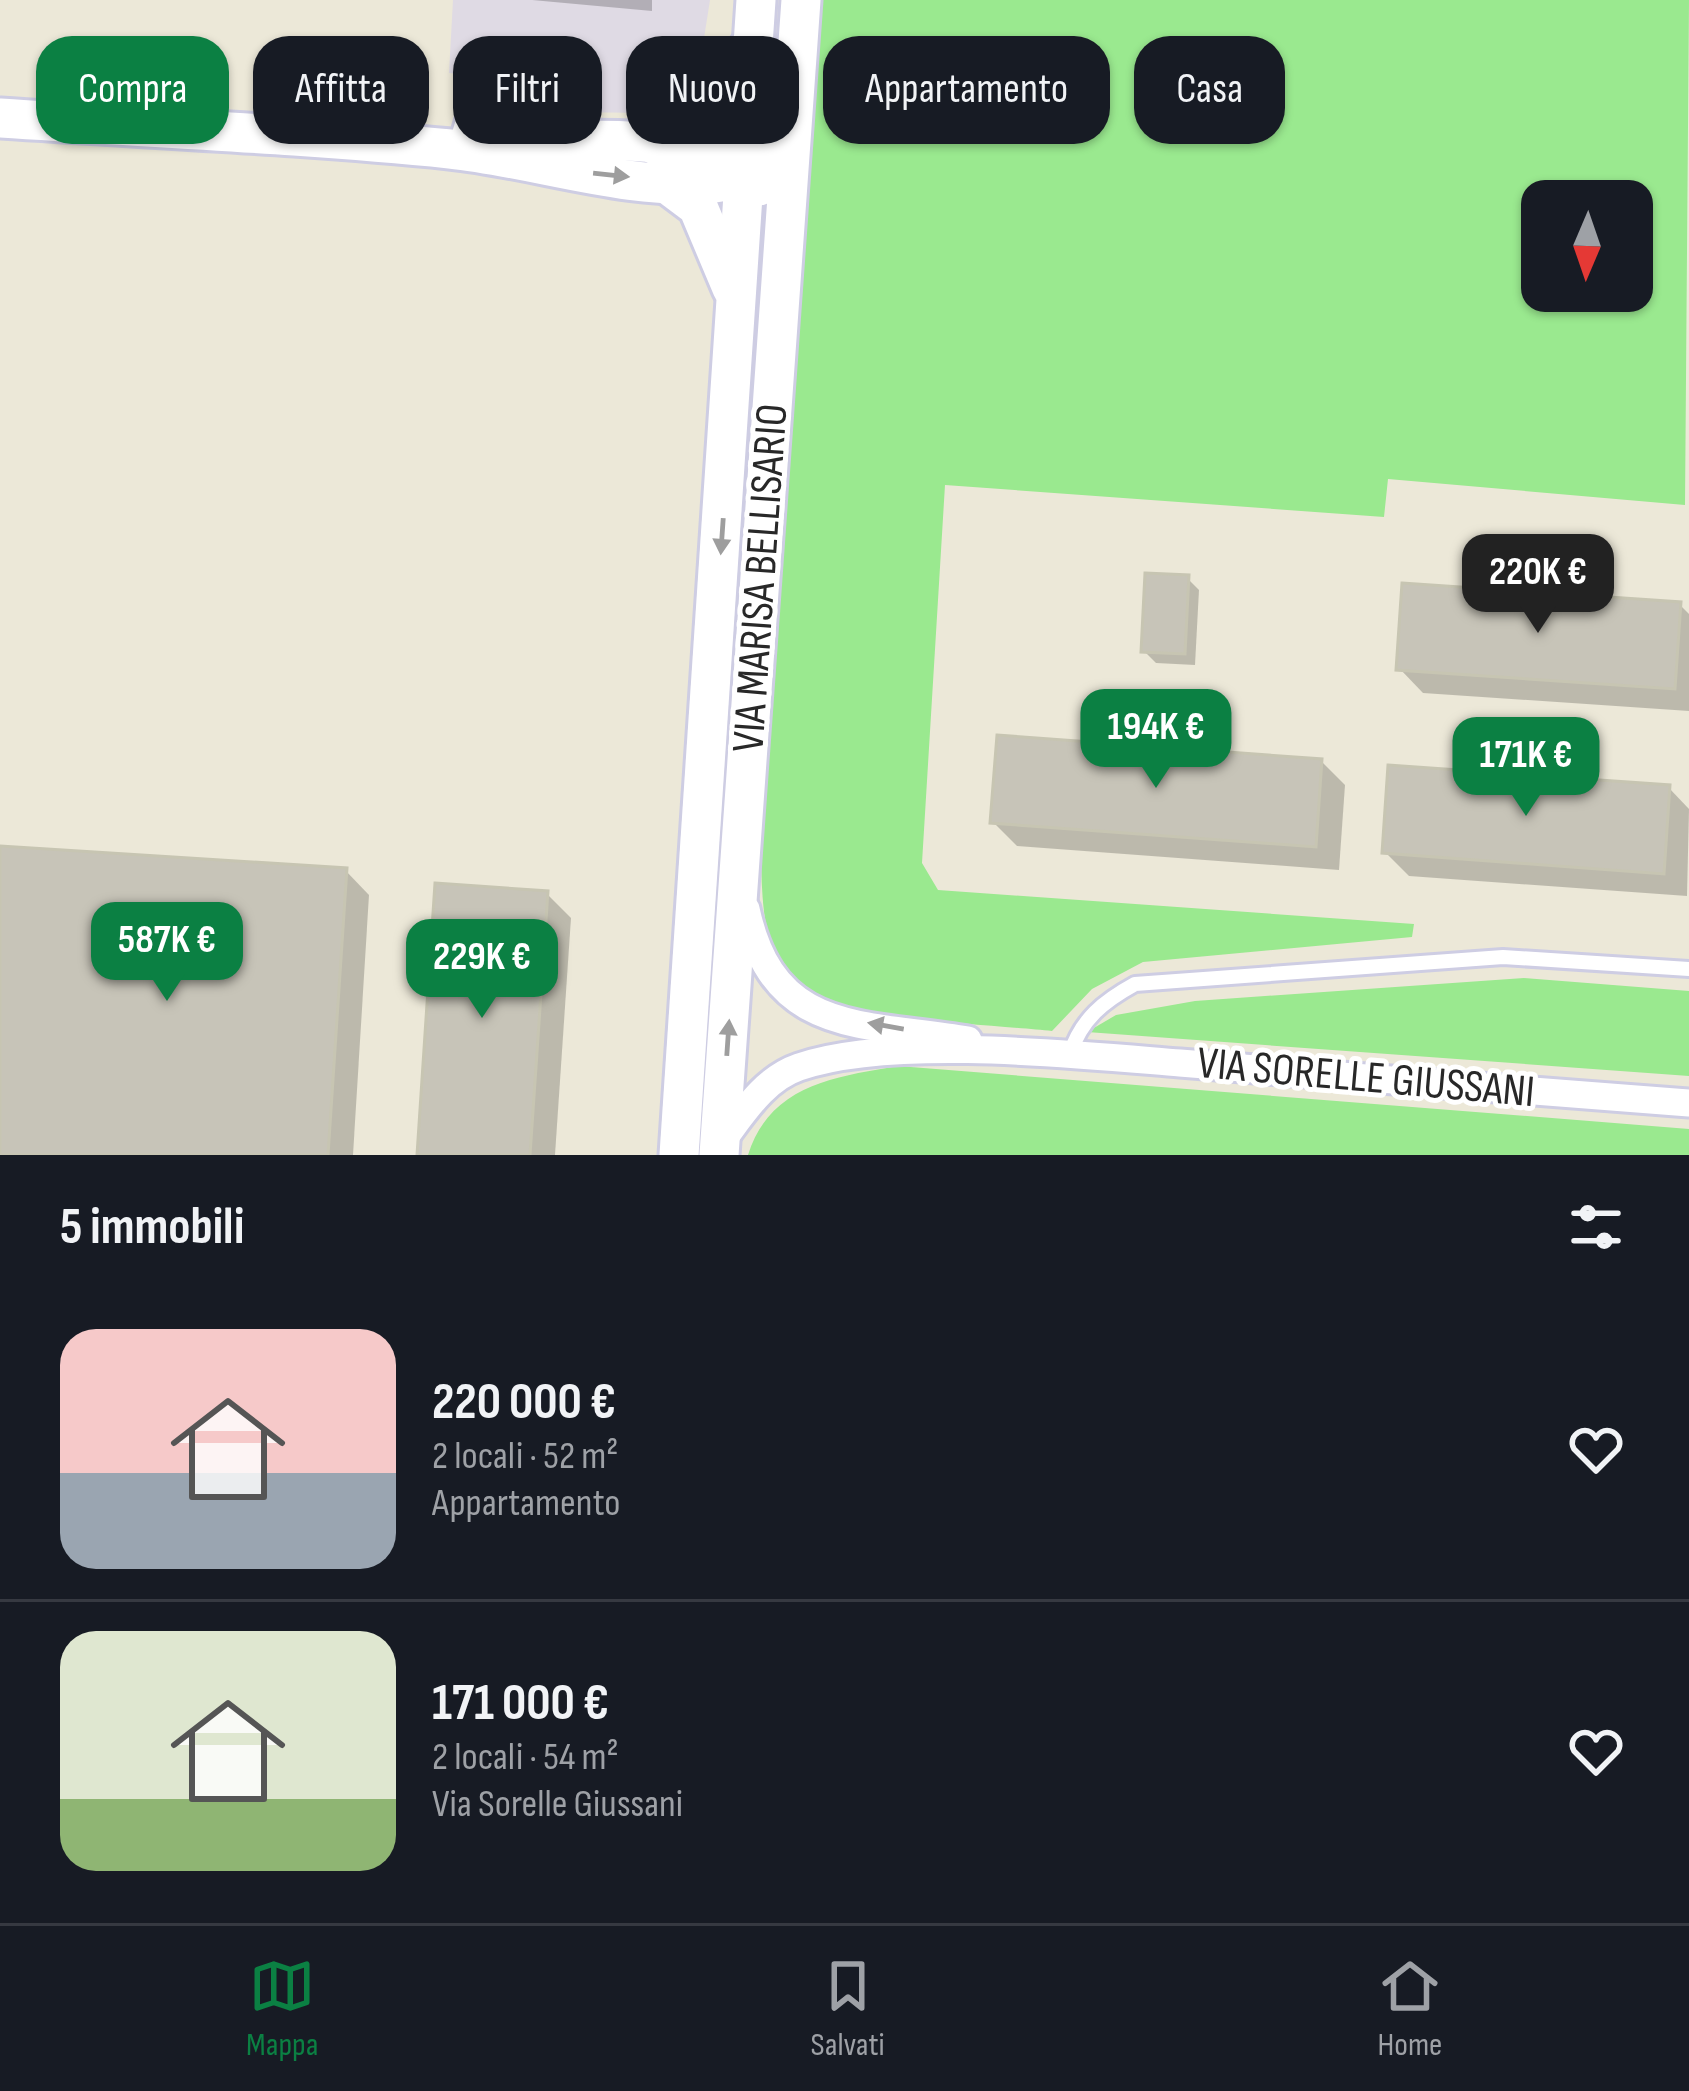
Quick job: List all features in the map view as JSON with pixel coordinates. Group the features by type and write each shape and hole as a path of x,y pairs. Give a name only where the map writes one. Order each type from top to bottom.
{"main road":[{"name":"VIA MARISA BELLISARIO","path":"799,36 801,0"},
{"name":"VIA MARISA BELLISARIO","path":"679,1155 755,19"},
{"path":"660,163 710,113 755,19"},
{"path":"0,118 454,149 557,170 660,163 715,183 746,171 771,144"},
{"name":"VIA MARISA BELLISARIO","path":"719,1150 791,144"},
{"path":"660,163 698,207 738,302"},
{"path":"746,171 767,203 771,223 752,500 756,650"}],"street":[{"path":"740,880 755,954 776,985 796,1002 823,1016 1056,1054"},
{"path":"719,1150 759,1092 793,1069 826,1059 1056,1054"},
{"name":"VIA SORELLE GIUSSANI","path":"1056,1054 1689,1103"}],"lane":[{"path":"454,149 456,144"},
{"path":"1056,1054 1106,1000 1151,981 1503,957 1689,969"}],"shaded area":[{"path":"453,0 710,0 704,36 626,36 626,113 602,112 602,36 453,36 453,73 449,73"}],"green space":[{"path":"822,0 1689,0 1685,505 1388,479 1384,517 945,485 922,863 938,890 1414,924 1412,937 1143,962 1092,989 1052,1031 869,1011 804,989 777,960 763,902 761,857"},
{"path":"1524,978 1689,991 1689,1076 1087,1032 1116,1015 1195,1001"},
{"path":"898,1066 1689,1129 1689,1155 748,1155 758,1132 788,1099 828,1081"}],"building":[{"path":"1145,573 1189,575 1185,654 1141,652"},
{"path":"1402,583 1681,602 1675,689 1396,670"},
{"path":"997,735 1322,759 1316,847 990,823"},
{"path":"1388,765 1670,785 1664,874 1382,853"},
{"path":"0,846 347,868 328,1155 0,1155"},
{"path":"435,883 548,891 530,1155 417,1155"}]}
